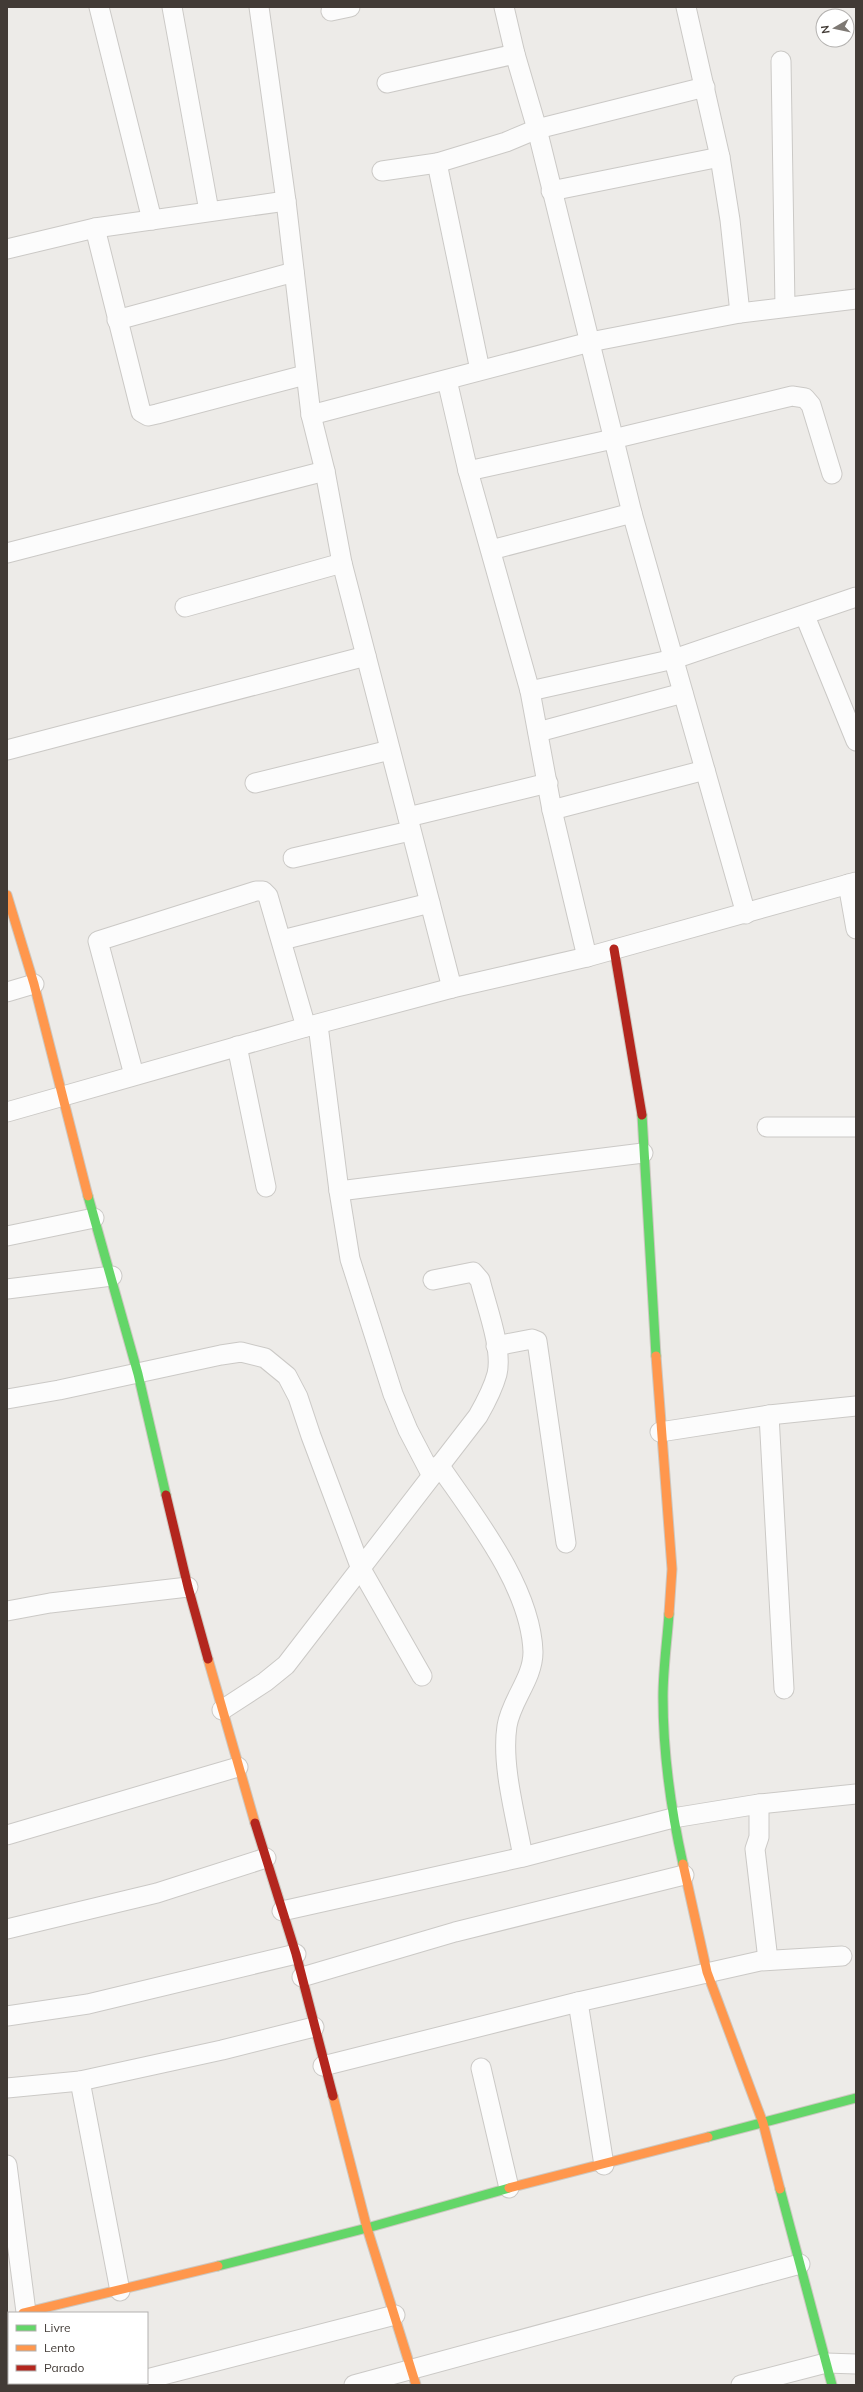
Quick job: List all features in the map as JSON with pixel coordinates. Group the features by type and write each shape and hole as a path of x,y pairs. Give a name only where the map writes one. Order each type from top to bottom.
{"street":[{"path":"99,7 152,220"},
{"path":"172,7 209,211"},
{"path":"259,7 286,201 305,375 311,415 324,471 342,563 452,988"},
{"path":"331,11 350,7"},
{"path":"504,7 515,54 537,129 551,191 632,513 746,914"},
{"path":"686,7 720,157 730,220 740,313"},
{"path":"387,83 515,54"},
{"path":"781,62 785,307"},
{"path":"382,171 437,163 506,142 537,129 705,87"},
{"path":"551,191 720,157"},
{"path":"437,163 480,370"},
{"path":"7,249 95,228 286,201"},
{"path":"95,228 141,412 148,416 305,375"},
{"path":"117,320 294,272"},
{"path":"311,415 590,342 740,313 856,299"},
{"path":"446,380 468,471 530,691 552,810 586,957"},
{"path":"468,471 613,439 792,396 805,398 811,405 832,474"},
{"path":"7,553 324,471"},
{"path":"491,550 632,513"},
{"path":"185,607 342,563"},
{"path":"530,691 674,659 805,616 856,597"},
{"path":"805,616 856,741"},
{"path":"7,750 366,656"},
{"path":"538,732 683,693"},
{"path":"255,782 390,750"},
{"path":"552,810 705,770"},
{"path":"293,858 548,783"},
{"path":"7,1112 134,1074 237,1046 452,988 586,957 746,914 852,883 856,929"},
{"path":"134,1074 97,943 100,938 256,891 263,891 268,896 312,1026 350,1259 393,1394 408,1430 435,1470 488,1536 508,1570 530,1632 533,1653 527,1678 507,1724 506,1749 523,1857"},
{"path":"7,895 34,984 64,1096 94,1218 112,1276 138,1374 188,1587 238,1767 296,1954 323,2066 367,2228 413,2377"},
{"path":"282,940 430,903"},
{"path":"614,949 641,1104 660,1432 672,1569 663,1696 664,1732 673,1818 684,1875 707,1972 763,2123 832,2385"},
{"path":"7,992 34,984"},
{"path":"237,1046 266,1187"},
{"path":"767,1127 856,1127"},
{"path":"338,1191 643,1153"},
{"path":"7,1236 94,1218"},
{"path":"222,1710 265,1682 286,1664 478,1416 490,1395 497,1372 496,1346 477,1274 473,1272 433,1280"},
{"path":"7,1289 112,1276"},
{"path":"496,1346 532,1339 537,1341 566,1543"},
{"path":"7,1399 138,1374 241,1352 264,1358 287,1376 298,1397 311,1436 361,1569 422,1676"},
{"path":"660,1432 769,1415 856,1406"},
{"path":"769,1415 784,1689"},
{"path":"7,1611 50,1603 188,1587"},
{"path":"7,1835 238,1767"},
{"path":"282,1911 523,1857 673,1818 759,1804 856,1794"},
{"path":"759,1804 759,1837 755,1849 768,1960"},
{"path":"7,1929 157,1893 266,1858"},
{"path":"302,1977 455,1932 684,1875"},
{"path":"7,2016 88,2004 296,1954"},
{"path":"323,2066 578,2002 707,1972 768,1960 842,1956"},
{"path":"578,2002 604,2165"},
{"path":"7,2088 80,2081 222,2050 314,2027"},
{"path":"481,2068 509,2188"},
{"path":"80,2081 120,2291"},
{"path":"34,2312 76,2307 120,2291 367,2228 509,2188 604,2165 856,2098"},
{"path":"7,2165 25,2312"},
{"path":"354,2385 413,2377 800,2264"},
{"path":"148,2379 395,2316"},
{"path":"741,2385 826,2363 856,2364"}],"traffic: fast":[{"path":"642,1115 656,1356"},
{"path":"88,1196 138,1374 166,1495"},
{"path":"669,1614 663,1687 664,1739 671,1802 683,1864"},
{"path":"708,2137 856,2098"},
{"path":"218,2266 367,2228 509,2188"},
{"path":"780,2189 832,2385"}],"traffic: slow":[{"path":"7,895 34,984 88,1196"},
{"path":"656,1356 672,1569 669,1614"},
{"path":"208,1659 255,1823"},
{"path":"683,1864 707,1972 763,2123 780,2189"},
{"path":"333,2096 367,2228 416,2385"},
{"path":"509,2188 708,2137"},
{"path":"27,2312 218,2266"}],"traffic: jam":[{"path":"614,949 642,1115"},
{"path":"166,1495 188,1587 208,1659"},
{"path":"255,1823 296,1954 333,2096"}]}
